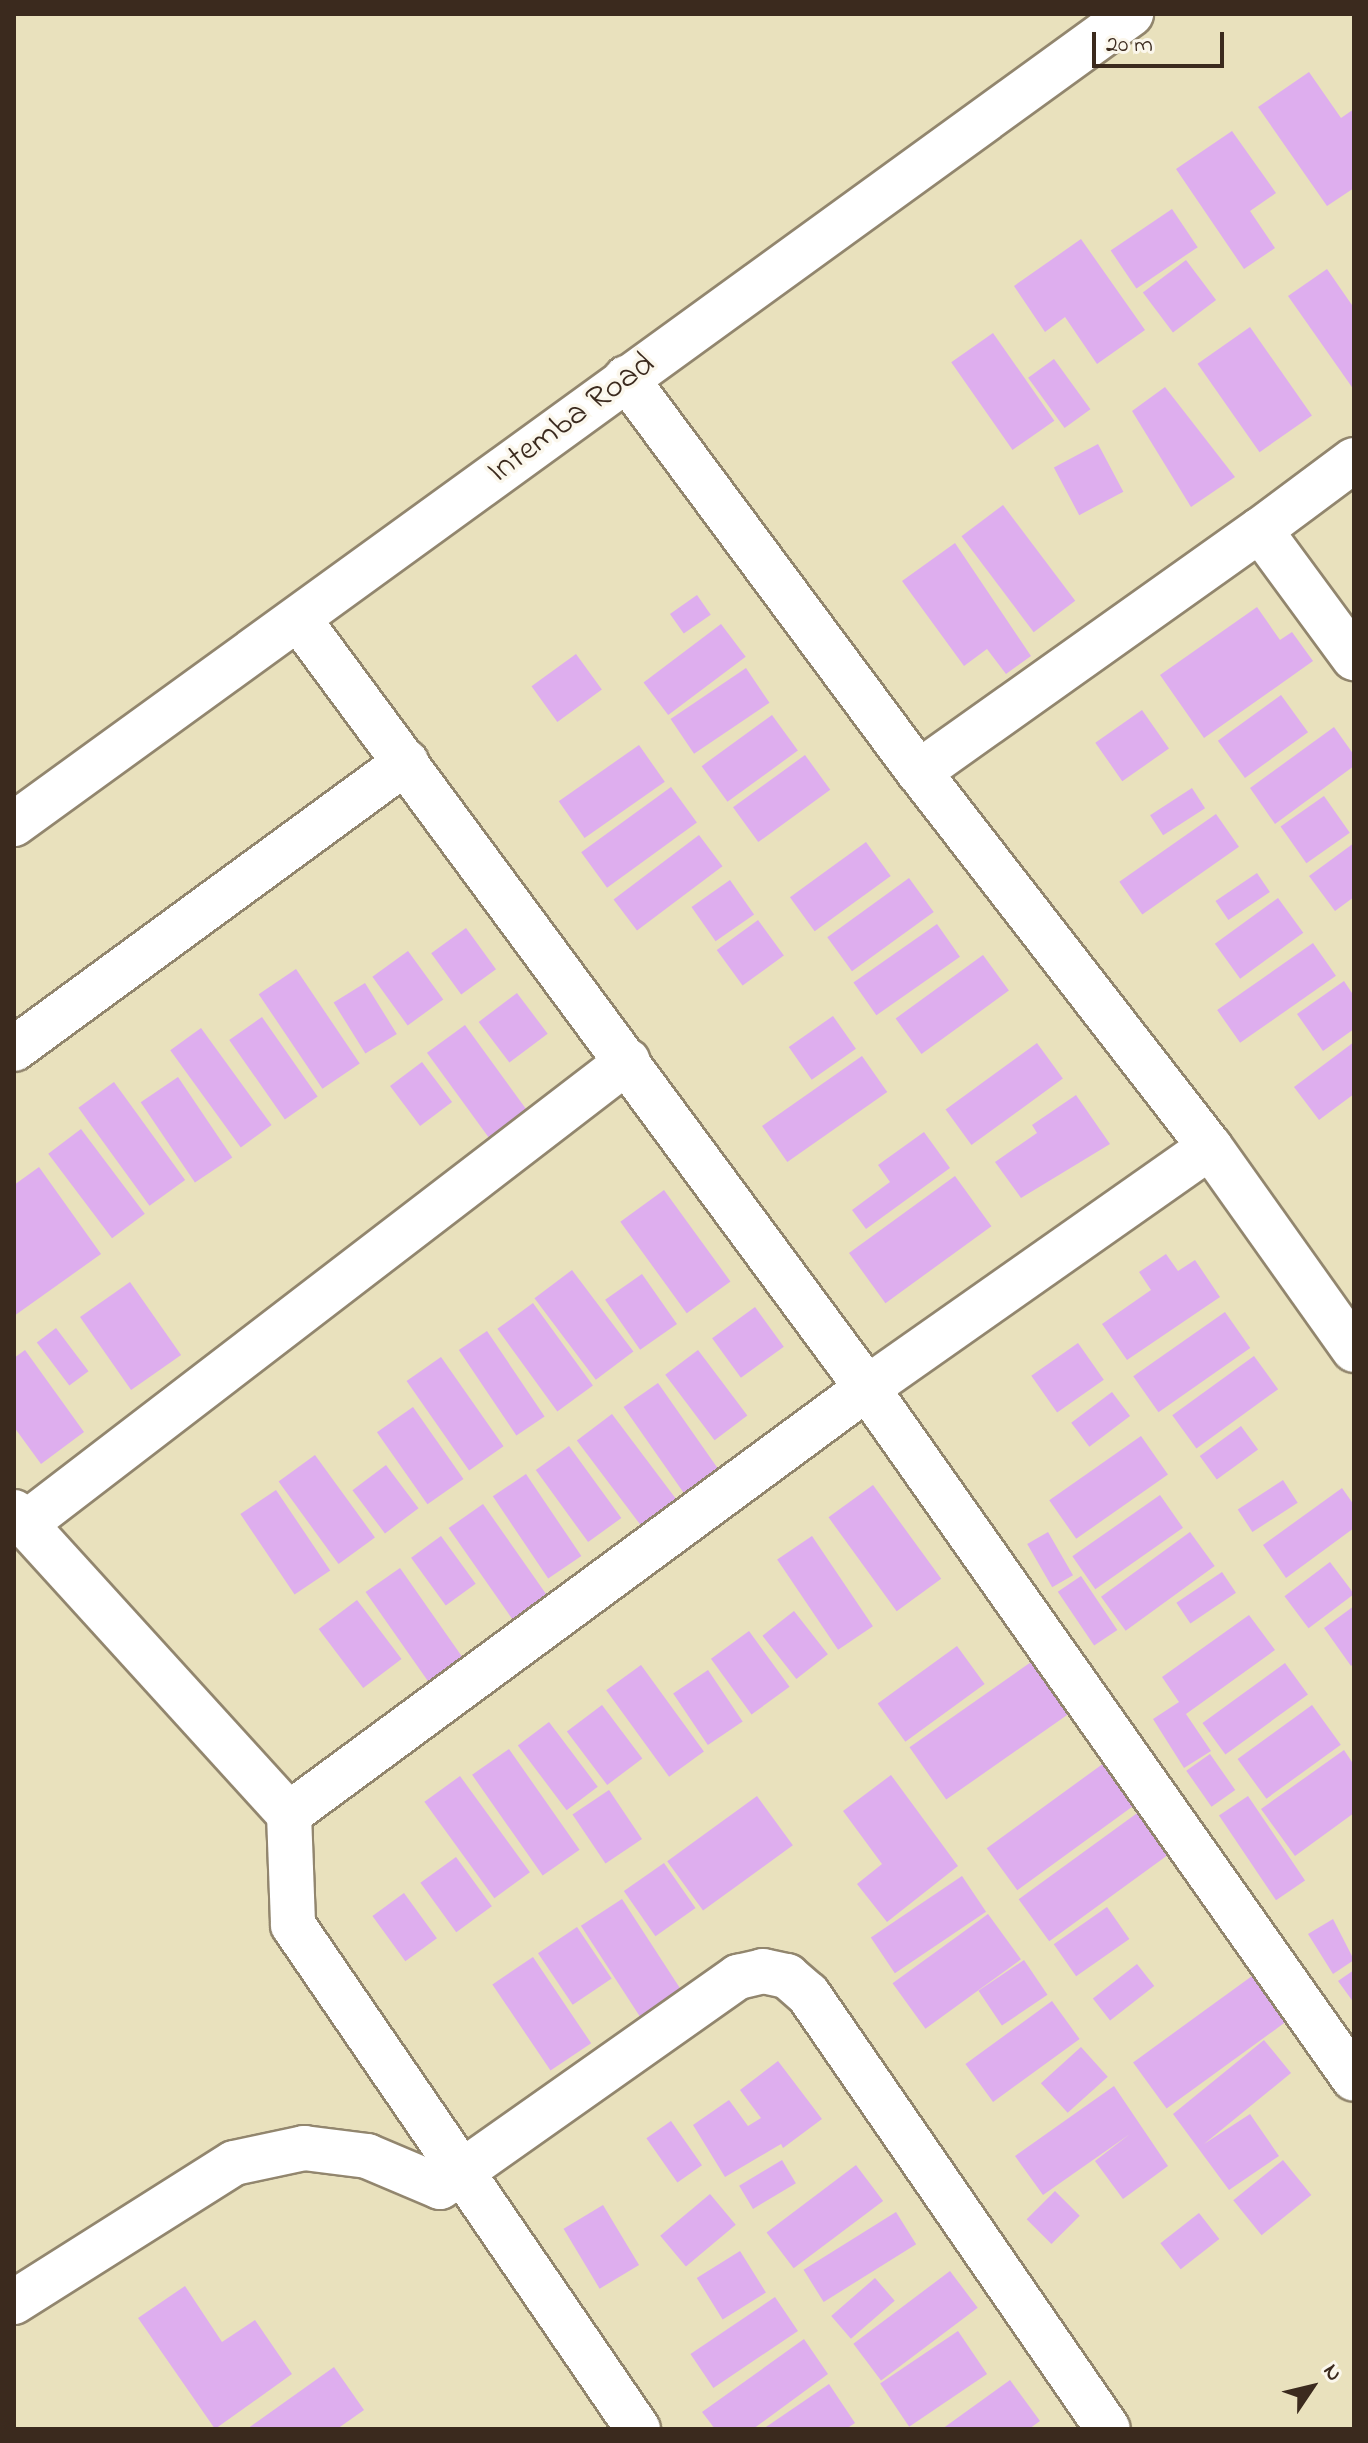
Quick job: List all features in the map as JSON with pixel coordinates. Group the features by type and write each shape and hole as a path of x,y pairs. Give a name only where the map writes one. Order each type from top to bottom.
{"street":[{"name":"Intemba Road","path":"14,824 300,621 626,378 1131,14"},
{"path":"626,378 919,772 1210,1147 1354,1350"},
{"path":"919,772 1354,460"},
{"path":"1260,530 1354,658"},
{"path":"300,621 867,1388 1354,2079"},
{"path":"14,1049 406,762"},
{"path":"628,1061 20,1518 289,1814 293,1925 638,2429"},
{"path":"289,1814 867,1388 1210,1147"},
{"path":"14,2302 234,2163 304,2148 367,2156 440,2187 738,1977 763,1971 787,1976 808,1994 1108,2429"}],"building":[{"path":"1309,72 1341,118 1354,109 1354,188 1327,206 1258,107"},
{"path":"1232,131 1276,193 1250,211 1275,248 1244,269 1176,169"},
{"path":"1172,209 1198,247 1136,289 1111,250"},
{"path":"1081,239 1145,330 1097,364 1065,317 1045,332 1014,286"},
{"path":"1186,260 1216,300 1173,332 1143,292"},
{"path":"1327,269 1354,308 1354,390 1288,296"},
{"path":"1250,327 1312,415 1260,452 1198,364"},
{"path":"993,333 1054,421 1013,450 951,362"},
{"path":"1054,359 1090,409 1065,428 1028,378"},
{"path":"1165,387 1235,477 1191,507 1132,411"},
{"path":"1098,444 1123,492 1079,515 1054,467"},
{"path":"1003,505 1075,601 1034,632 961,536"},
{"path":"955,543 1031,656 1006,674 987,649 964,666 902,581"},
{"path":"697,595 711,615 684,634 670,614"},
{"path":"1257,607 1280,640 1292,632 1313,661 1204,738 1160,675"},
{"path":"721,624 746,657 668,715 644,682"},
{"path":"576,654 602,690 557,722 532,686"},
{"path":"746,668 769,703 694,754 671,719"},
{"path":"1281,695 1308,732 1245,778 1218,741"},
{"path":"1142,710 1169,749 1122,781 1095,743"},
{"path":"772,715 798,751 727,802 702,766"},
{"path":"1334,727 1354,755 1354,766 1275,824 1250,788"},
{"path":"639,745 665,782 585,838 559,801"},
{"path":"805,755 830,790 758,842 733,807"},
{"path":"671,787 697,823 607,888 581,852"},
{"path":"1192,788 1205,808 1163,835 1150,815"},
{"path":"1324,796 1350,833 1306,863 1281,826"},
{"path":"1216,814 1239,847 1142,914 1119,882"},
{"path":"699,835 722,866 637,931 614,899"},
{"path":"866,842 891,876 815,931 790,897"},
{"path":"1354,843 1354,897 1335,911 1309,876"},
{"path":"1257,873 1270,892 1228,920 1216,901"},
{"path":"909,878 934,912 852,971 827,937"},
{"path":"730,880 754,914 716,941 691,907"},
{"path":"1278,898 1303,933 1240,979 1215,944"},
{"path":"758,920 784,956 743,986 717,950"},
{"path":"937,924 960,957 876,1015 853,983"},
{"path":"466,928 496,969 461,995 431,953"},
{"path":"1313,943 1336,976 1240,1043 1217,1010"},
{"path":"408,951 443,1000 408,1025 372,977"},
{"path":"983,955 1009,991 921,1054 896,1018"},
{"path":"296,969 360,1064 322,1089 259,994"},
{"path":"1344,981 1354,996 1354,1029 1323,1051 1297,1014"},
{"path":"365,983 397,1034 365,1053 334,1003"},
{"path":"517,993 548,1034 509,1063 479,1022"},
{"path":"833,1016 856,1049 812,1080 789,1047"},
{"path":"262,1017 318,1096 285,1119 229,1040"},
{"path":"465,1025 530,1114 492,1142 427,1053"},
{"path":"201,1028 272,1125 241,1147 170,1050"},
{"path":"1354,1042 1354,1094 1319,1120 1294,1087"},
{"path":"1037,1043 1063,1079 971,1145 946,1109"},
{"path":"862,1056 887,1092 787,1162 762,1126"},
{"path":"422,1062 452,1102 420,1126 390,1086"},
{"path":"178,1077 232,1157 195,1183 141,1102"},
{"path":"114,1082 185,1180 150,1206 78,1108"},
{"path":"1076,1095 1110,1144 1021,1198 995,1162 1037,1133 1032,1125"},
{"path":"81,1129 145,1214 112,1238 48,1154"},
{"path":"924,1132 950,1168 866,1229 852,1210 890,1182 878,1165"},
{"path":"39,1167 101,1254 14,1316 14,1185"},
{"path":"955,1176 991,1226 885,1303 849,1253"},
{"path":"664,1190 730,1281 687,1313 620,1222"},
{"path":"1166,1254 1178,1271 1195,1260 1220,1297 1127,1360 1102,1324 1151,1290 1139,1272"},
{"path":"572,1270 633,1351 596,1380 534,1298"},
{"path":"642,1274 677,1324 640,1350 605,1300"},
{"path":"130,1282 181,1355 131,1390 80,1317"},
{"path":"533,1303 593,1386 557,1411 497,1329"},
{"path":"755,1307 784,1347 741,1378 712,1338"},
{"path":"1225,1312 1250,1348 1158,1412 1133,1376"},
{"path":"56,1328 88,1371 69,1386 37,1342"},
{"path":"487,1331 545,1416 516,1435 459,1350"},
{"path":"1078,1343 1104,1380 1057,1413 1031,1376"},
{"path":"25,1350 84,1432 41,1464 14,1427 14,1358"},
{"path":"698,1350 747,1415 715,1440 665,1375"},
{"path":"1254,1356 1278,1389 1196,1449 1172,1415"},
{"path":"441,1357 504,1446 469,1470 407,1381"},
{"path":"658,1383 720,1471 686,1496 624,1407"},
{"path":"1112,1392 1130,1416 1089,1447 1071,1423"},
{"path":"413,1407 463,1479 427,1504 377,1432"},
{"path":"612,1414 680,1504 645,1531 577,1440"},
{"path":"1241,1426 1258,1449 1217,1479 1200,1456"},
{"path":"1141,1436 1168,1475 1076,1539 1049,1500"},
{"path":"569,1446 621,1518 588,1542 536,1470"},
{"path":"315,1455 375,1538 339,1564 279,1481"},
{"path":"386,1465 418,1508 385,1533 352,1490"},
{"path":"526,1474 581,1556 548,1578 493,1496"},
{"path":"1283,1480 1298,1503 1252,1532 1238,1509"},
{"path":"873,1485 941,1579 897,1611 829,1517"},
{"path":"1342,1488 1354,1505 1354,1528 1286,1578 1263,1545"},
{"path":"276,1490 330,1570 295,1594 240,1514"},
{"path":"1160,1495 1183,1528 1095,1589 1072,1556"},
{"path":"483,1504 550,1600 516,1624 449,1528"},
{"path":"1048,1532 1073,1575 1052,1587 1027,1544"},
{"path":"1190,1532 1215,1566 1126,1631 1101,1597"},
{"path":"441,1536 476,1584 446,1605 411,1558"},
{"path":"812,1536 873,1626 838,1650 777,1559"},
{"path":"1330,1562 1354,1594 1309,1628 1284,1596"},
{"path":"400,1568 464,1659 429,1683 366,1592"},
{"path":"1222,1572 1236,1593 1190,1623 1176,1603"},
{"path":"1081,1576 1117,1630 1094,1646 1058,1592"},
{"path":"357,1600 402,1659 363,1688 319,1629"},
{"path":"1354,1606 1354,1663 1351,1666 1324,1628"},
{"path":"794,1611 828,1654 796,1679 762,1636"},
{"path":"1249,1615 1275,1650 1186,1714 1211,1751 1184,1768 1153,1719 1179,1702 1162,1677"},
{"path":"749,1631 790,1687 752,1714 711,1659"},
{"path":"957,1646 985,1684 905,1742 878,1704"},
{"path":"1034,1660 1071,1712 946,1800 909,1747"},
{"path":"1285,1663 1308,1695 1225,1755 1202,1723"},
{"path":"641,1665 704,1752 669,1777 606,1690"},
{"path":"708,1670 743,1721 708,1745 673,1693"},
{"path":"602,1705 642,1759 607,1785 567,1731"},
{"path":"1312,1705 1341,1745 1266,1799 1238,1759"},
{"path":"549,1722 598,1787 567,1810 518,1745"},
{"path":"509,1749 580,1850 543,1876 472,1775"},
{"path":"1344,1750 1354,1765 1354,1813 1295,1856 1261,1809"},
{"path":"1210,1754 1235,1790 1211,1807 1186,1771"},
{"path":"1104,1763 1135,1805 1017,1890 987,1848"},
{"path":"891,1775 958,1866 887,1922 857,1884 882,1864 843,1811"},
{"path":"460,1776 530,1872 494,1898 424,1802"},
{"path":"609,1790 642,1839 606,1864 573,1815"},
{"path":"757,1796 793,1845 703,1911 667,1861"},
{"path":"1248,1796 1305,1881 1276,1900 1219,1816"},
{"path":"1140,1811 1171,1853 1049,1941 1019,1899"},
{"path":"456,1857 492,1906 456,1932 420,1883"},
{"path":"664,1863 696,1908 655,1936 624,1891"},
{"path":"962,1876 986,1912 895,1973 871,1938"},
{"path":"404,1893 437,1938 405,1961 372,1916"},
{"path":"622,1899 682,1992 641,2019 581,1926"},
{"path":"1107,1907 1129,1939 1076,1976 1054,1944"},
{"path":"988,1914 1021,1959 925,2029 893,1983"},
{"path":"1333,1919 1354,1960 1333,1974 1308,1934"},
{"path":"577,1927 612,1978 573,2005 538,1953"},
{"path":"533,1957 591,2043 551,2071 492,1984"},
{"path":"1024,1960 1047,1995 1002,2026 978,1991"},
{"path":"1137,1964 1154,1986 1110,2021 1093,1998"},
{"path":"1354,1970 1354,2003 1338,1981"},
{"path":"1252,1976 1286,2022 1167,2109 1133,2062"},
{"path":"1052,2001 1080,2039 993,2102 965,2064"},
{"path":"1264,2040 1291,2073 1204,2144 1250,2114 1279,2156 1229,2190 1173,2114"},
{"path":"1081,2047 1108,2077 1068,2113 1041,2083"},
{"path":"778,2061 822,2119 783,2148 781,2144 725,2177 693,2125 729,2100 748,2126 761,2118 740,2090"},
{"path":"1114,2086 1168,2166 1123,2199 1095,2161 1130,2134 1043,2195 1015,2156"},
{"path":"671,2121 702,2165 677,2182 646,2138"},
{"path":"782,2160 796,2183 753,2209 739,2186"},
{"path":"1283,2160 1311,2195 1262,2235 1233,2200"},
{"path":"856,2165 883,2201 794,2268 767,2232"},
{"path":"1055,2191 1080,2216 1051,2244 1027,2219"},
{"path":"710,2194 736,2225 686,2266 660,2236"},
{"path":"603,2205 639,2265 600,2289 564,2229"},
{"path":"896,2212 916,2244 824,2302 804,2270"},
{"path":"1199,2213 1219,2239 1181,2269 1160,2243"},
{"path":"740,2251 766,2293 723,2320 697,2278"},
{"path":"950,2271 978,2308 881,2381 853,2344"},
{"path":"875,2278 895,2301 851,2339 831,2316"},
{"path":"185,2286 222,2342 255,2320 292,2374 215,2429 138,2318"},
{"path":"775,2297 798,2331 713,2388 690,2354"},
{"path":"958,2331 987,2374 909,2427 880,2384"},
{"path":"804,2339 828,2374 753,2429 715,2429 702,2412"},
{"path":"334,2367 364,2410 337,2429 247,2429"},
{"path":"1010,2380 1040,2421 1029,2429 942,2429"},
{"path":"829,2384 855,2423 846,2429 763,2429"}]}
